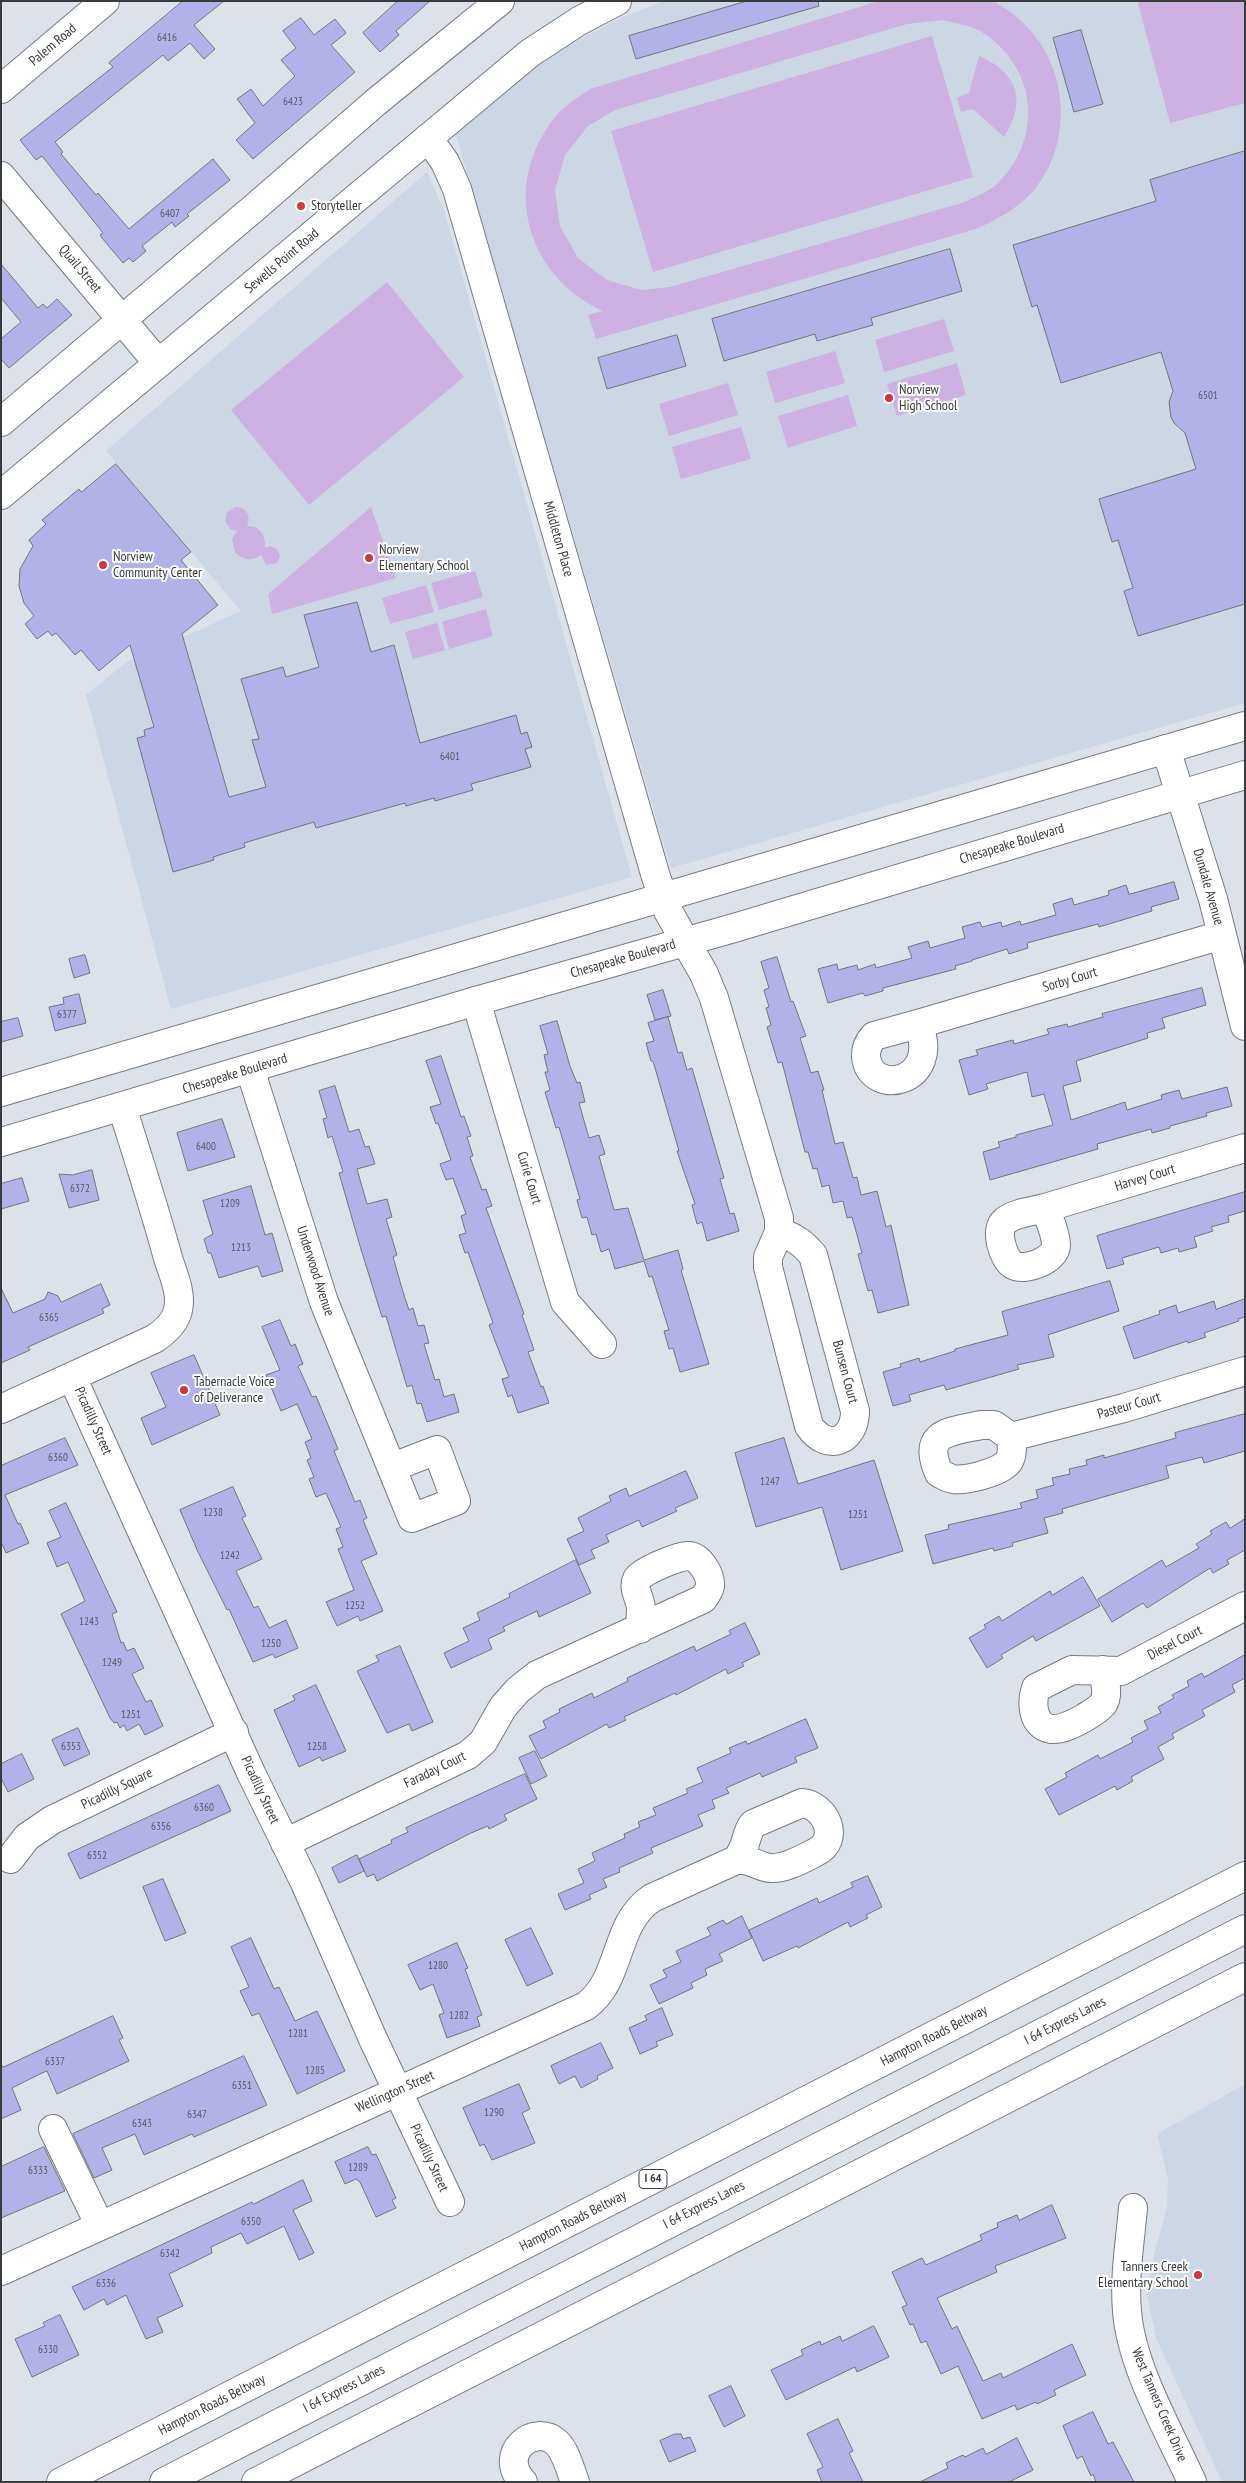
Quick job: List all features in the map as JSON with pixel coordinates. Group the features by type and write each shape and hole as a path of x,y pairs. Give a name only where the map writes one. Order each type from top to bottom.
{"main road":[{"name":"Palem Road","path":"1,88 105,1"},
{"path":"1,422 376,102 500,1"},
{"name":"Sewells Point Road","path":"1,495 530,53 579,21 617,1"},
{"name":"Middleton Place","path":"428,138 445,162 457,189 663,897 668,911 685,942"},
{"name":"Quail Street","path":"1,176 158,363"},
{"path":"1,1092 1245,726"},
{"name":"Dundale Avenue","path":"1166,749 1222,935 1245,1026"},
{"name":"Chesapeake Boulevard","path":"1,1142 476,1001 685,942 1245,775"},
{"name":"Sorby Court","path":"918,1024 1222,935"},
{"name":"Bunsen Court","path":"685,942 704,974 714,998 780,1218 779,1232 768,1257 768,1267 810,1426 815,1434 824,1440 836,1441 849,1434 855,1422 855,1411 813,1255 804,1244 792,1236 779,1232"},
{"name":"Curie Court","path":"476,1001 565,1302 602,1344"},
{"name":"Underwood Avenue","path":"250,1069 324,1302 393,1467"},
{"path":"1,1409 114,1358 164,1333 174,1320 178,1309 178,1295 157,1216 122,1107"},
{"name":"Harvey Court","path":"1045,1208 1245,1148"},
{"name":"Pasteur Court","path":"1011,1437 1124,1408 1245,1371"},
{"name":"Picadilly Street","path":"72,1377 397,2090 450,2202"},
{"name":"Diesel Court","path":"1103,1670 1121,1671 1245,1606"},
{"name":"Faraday Court","path":"285,1843 468,1755 483,1742 503,1707 518,1690 537,1676 640,1629"},
{"name":"Picadilly Square","path":"10,1859 27,1837 52,1820 234,1732"},
{"name":"Wellington Street","path":"1,2271 586,2006 596,1999 606,1986 631,1918 641,1906 652,1898 736,1860"},
{"name":"Hampton Roads Beltway","path":"61,2482 1245,1876"},
{"name":"I 64 Express Lanes","path":"164,2482 1245,1929"},
{"path":"256,2482 1245,1977"},
{"path":"53,2129 100,2226"},
{"name":"West Tanners Creek Drive","path":"1133,2208 1127,2274 1127,2311 1131,2337 1148,2385 1192,2482"},
{"path":"524,2482 515,2471 512,2460 515,2450 523,2442 537,2437 556,2442 562,2450 575,2482"}],"shaded area":[{"name":"Norview High School","path":"664,1 1245,1 1245,703 671,868 455,132 556,52 621,18"},
{"path":"879,1 989,2 996,3 1019,19 1037,39 1050,62 1058,87 1061,113 1058,140 1050,166 1035,189 1015,207 976,229 596,339 588,315 603,311 577,296 556,277 540,254 530,229 526,202 528,175 536,147 560,111 590,89","holes":["943,20 976,29 999,45 1013,62 1023,82 1028,102 1028,123 1023,144 1013,164 991,189 965,202 670,287 641,290 607,280 578,258 560,226 555,190 565,155 588,126 615,110 907,24"]},
{"path":"1143,1 1245,1 1245,103 1170,123 1138,3"},
{"path":"932,36 973,177 653,272 611,131"},
{"path":"979,56 1003,70 1015,89 1015,112 1004,137 973,109 961,112 957,98 969,93"},
{"name":"Norview Elementary School","path":"427,172 444,210 632,877 171,1009 86,695 127,662 241,611 106,451"},
{"path":"387,282 464,377 309,505 231,410"},
{"path":"944,319 954,351 884,372 875,340"},
{"path":"835,351 845,383 775,403 766,372"},
{"path":"957,363 966,395 897,416 887,384"},
{"path":"728,383 738,415 669,436 659,404"},
{"path":"848,395 857,426 788,448 778,416"},
{"path":"741,427 751,459 681,479 672,447"},
{"path":"235,507 245,510 248,516 247,526 252,526 261,532 265,548 271,546 278,550 280,557 277,563 266,565 261,555 247,560 235,552 232,539 237,531 230,529 225,521 227,512"},
{"path":"371,507 396,578 272,614 268,594"},
{"path":"475,571 483,597 439,610 431,583"},
{"path":"426,585 434,612 390,624 382,598"},
{"path":"486,609 493,636 449,649 442,622"},
{"path":"437,623 445,650 413,659 405,632"},
{"name":"Tanners Creek Elementary School","path":"1245,2084 1245,2482 1222,2482 1156,2338 1147,2295 1154,2255 1167,2207 1168,2179 1157,2134"}],"building":[{"path":"183,1 224,1 194,25 215,49 204,59 190,43 168,61 163,55 55,142 63,152 61,154 96,195 98,193 129,229 213,159 230,180 187,214 189,216 175,227 172,222 142,246 146,251 133,262 129,258 123,263 102,238 100,235 103,233 42,156 36,160 20,140 113,67 109,63"},
{"path":"398,1 430,1 396,31 399,35 380,52 363,33"},
{"path":"747,1 818,1 819,6 636,59 629,36"},
{"path":"301,18 314,35 335,19 346,33 331,45 355,72 253,159 236,140 255,123 237,99 251,89 263,106 295,76 281,60 296,48 283,31"},
{"path":"1081,30 1103,104 1074,112 1053,38"},
{"path":"1245,151 1245,604 1138,636 1124,591 1133,588 1118,540 1112,542 1099,499 1196,469 1185,433 1174,423 1171,417 1169,402 1173,391 1161,352 1061,383 1037,305 1032,307 1013,245 1156,201 1150,180"},
{"path":"950,249 962,291 871,318 873,325 817,341 815,334 724,361 712,319"},
{"path":"1,264 38,308 43,304 47,308 57,299 72,315 9,368 1,359 1,339 21,322 1,298"},
{"path":"677,335 686,366 607,389 598,358"},
{"path":"116,464 191,552 181,560 218,605 182,634 229,797 266,787 252,740 259,739 241,679 283,667 286,677 319,667 304,615 357,602 371,652 394,645 420,743 516,715 521,734 527,732 532,747 525,749 531,767 471,784 473,790 435,801 434,798 406,806 405,803 316,828 314,822 244,843 245,847 213,857 214,860 173,872 137,738 145,736 144,730 154,727 130,645 99,671 81,650 75,655 56,633 52,636 48,631 37,639 25,624 34,616 24,603 19,586 20,569 33,546 29,540 46,524 42,520 79,489 81,492"},
{"path":"1174,882 1179,899 1151,907 1152,911 1099,927 1098,924 1027,943 1028,948 1009,954 1007,949 955,966 956,969 883,988 883,991 865,996 863,993 828,1003 818,969 837,964 838,970 857,965 858,970 875,964 876,968 912,958 908,947 928,941 930,948 965,938 962,927 980,922 982,927 1001,922 1002,927 1020,921 1021,925 1056,915 1053,904 1072,898 1074,905 1109,895 1108,891 1126,885 1129,894"},
{"path":"85,955 90,973 74,978 69,959"},
{"path":"777,957 791,1002 793,1001 806,1036 800,1038 811,1073 818,1071 824,1090 822,1090 835,1144 843,1142 853,1178 857,1177 861,1195 877,1191 886,1227 891,1225 909,1305 878,1313 872,1290 868,1291 858,1254 862,1253 852,1217 847,1218 843,1201 833,1203 829,1185 822,1187 817,1168 813,1169 808,1152 805,1152 782,1062 778,1063 767,1027 771,1025 766,1008 769,1007 764,990 769,988 761,962"},
{"path":"1202,988 1206,1005 1162,1018 1165,1028 1147,1033 1148,1038 1076,1061 1081,1081 1063,1086 1071,1120 1125,1102 1127,1110 1162,1099 1161,1095 1179,1090 1182,1099 1227,1087 1232,1106 1206,1113 1207,1116 1170,1126 1170,1128 1152,1133 1151,1129 1097,1144 1098,1149 990,1180 983,1152 1000,1147 998,1142 1016,1137 1016,1135 1053,1125 1044,1094 1032,1097 1027,1072 986,1084 988,1089 969,1095 959,1060 978,1055 976,1050 1013,1040 1014,1044 1049,1034 1047,1029 1067,1024 1068,1027 1103,1017 1102,1014"},
{"path":"663,990 671,1016 655,1020 647,995"},
{"path":"79,994 86,1023 55,1031 49,1007 64,1004 63,998"},
{"path":"668,1017 678,1053 682,1052 687,1070 692,1068 724,1178 720,1179 730,1214 734,1213 739,1231 707,1241 702,1222 697,1224 692,1205 695,1204 677,1151 679,1151 646,1043 654,1041 648,1023"},
{"path":"18,1018 23,1036 1,1042 1,1022"},
{"path":"557,1021 570,1066 577,1083 580,1082 585,1102 579,1103 589,1138 599,1135 605,1154 599,1156 614,1210 628,1208 644,1260 678,1250 683,1269 681,1270 709,1364 680,1372 673,1348 669,1349 664,1331 669,1330 652,1276 649,1277 644,1261 615,1269 609,1249 601,1252 596,1234 592,1235 587,1217 582,1218 577,1200 580,1199 559,1127 556,1128 545,1092 550,1090 545,1072 548,1072 544,1055 548,1054 540,1026"},
{"path":"441,1056 461,1117 464,1116 471,1136 467,1137 473,1156 470,1157 482,1190 486,1189 492,1206 486,1208 524,1314 522,1315 534,1350 528,1352 549,1403 518,1413 512,1395 508,1397 502,1379 509,1377 489,1325 493,1323 468,1252 465,1253 459,1235 466,1233 461,1216 466,1214 453,1178 446,1180 440,1164 451,1160 438,1123 436,1124 430,1107 441,1104 426,1061"},
{"path":"335,1086 349,1132 359,1129 365,1147 369,1146 375,1164 357,1169 367,1204 387,1199 392,1217 386,1219 397,1255 393,1257 409,1310 413,1308 418,1326 424,1325 429,1343 424,1344 435,1380 439,1379 444,1397 454,1394 459,1412 427,1422 421,1403 417,1404 412,1385 407,1387 386,1316 382,1317 360,1246 339,1173 343,1172 332,1136 328,1138 323,1119 327,1118 319,1091"},
{"path":"222,1119 235,1157 188,1171 177,1133"},
{"path":"92,1170 99,1200 69,1208 59,1174 72,1175"},
{"path":"22,1178 29,1201 1,1209 1,1184"},
{"path":"251,1186 265,1235 272,1233 283,1271 262,1277 258,1266 219,1278 211,1253 208,1253 204,1239 213,1234 203,1201"},
{"path":"1245,1192 1245,1211 1228,1216 1229,1222 1211,1227 1213,1231 1194,1237 1197,1247 1179,1252 1178,1248 1161,1253 1159,1247 1122,1258 1124,1264 1107,1269 1097,1236"},
{"path":"1110,1281 1119,1311 1048,1335 1054,1357 1017,1365 1019,1369 946,1390 944,1385 909,1395 911,1401 893,1406 883,1372 901,1367 900,1364 919,1358 920,1362 955,1351 955,1349 1008,1335 1002,1312"},
{"path":"101,1284 110,1305 102,1309 104,1313 28,1347 30,1350 1,1363 1,1288 13,1313 45,1299 48,1292 58,1296 61,1302"},
{"path":"1245,1299 1245,1317 1238,1319 1239,1321 1204,1333 1206,1337 1188,1343 1187,1341 1134,1359 1123,1327 1160,1314 1159,1311 1176,1305 1178,1313 1214,1301 1216,1309"},
{"path":"280,1320 291,1346 295,1344 303,1364 298,1366 312,1397 316,1396 338,1449 334,1451 355,1502 360,1500 367,1518 363,1520 377,1554 361,1561 383,1611 360,1621 358,1616 337,1626 326,1602 354,1590 338,1549 343,1547 336,1529 341,1527 326,1493 316,1497 309,1479 314,1477 307,1460 311,1458 305,1442 312,1439 297,1404 281,1411 266,1375 280,1370 262,1327"},
{"name":"Tabernacle Voice of Deliverance","path":"194,1355 220,1415 152,1445 141,1418 166,1407 151,1373"},
{"path":"1245,1414 1245,1451 1204,1463 1202,1457 1166,1466 1169,1478 1062,1509 1063,1513 1044,1518 1048,1533 1012,1543 1013,1546 994,1551 993,1548 933,1564 925,1535 949,1529 948,1525 1022,1508 1020,1503 1038,1498 1036,1490 1054,1485 1052,1478 1070,1474 1069,1469 1087,1465 1086,1460 1104,1455 1104,1458 1176,1438 1175,1433"},
{"path":"65,1438 78,1465 5,1495 29,1543 6,1553 1,1542 1,1466"},
{"path":"784,1438 798,1484 874,1460 903,1551 841,1570 822,1507 756,1527 735,1453"},
{"path":"686,1471 698,1498 675,1508 677,1511 642,1527 639,1520 606,1535 609,1542 591,1550 595,1558 579,1565 567,1539 584,1531 578,1518 611,1501 609,1496 626,1488 629,1496"},
{"path":"233,1487 246,1516 242,1518 262,1559 236,1571 254,1608 258,1606 269,1628 286,1620 298,1648 275,1658 273,1654 253,1662 229,1609 227,1610 198,1552 180,1510"},
{"path":"66,1503 117,1612 112,1614 121,1643 123,1642 127,1651 134,1648 144,1668 132,1674 146,1702 151,1700 163,1726 145,1735 139,1724 127,1731 124,1725 120,1728 117,1722 114,1723 110,1718 61,1614 85,1601 68,1562 57,1567 47,1543 61,1537 49,1511"},
{"path":"1245,1519 1245,1550 1227,1560 1229,1564 1213,1573 1210,1568 1147,1608 1143,1603 1112,1622 1098,1599 1162,1560 1166,1567 1199,1548 1196,1544 1212,1534 1210,1531 1226,1522 1230,1528"},
{"path":"576,1560 591,1593 539,1617 537,1611 503,1627 505,1631 488,1639 492,1649 451,1668 444,1653 469,1641 463,1628 480,1620 477,1613 510,1597 509,1594"},
{"path":"1083,1577 1100,1606 1036,1641 1033,1636 1001,1655 1003,1658 987,1668 969,1638 986,1628 984,1625 999,1616 1002,1621 1050,1591 1052,1595"},
{"path":"745,1623 760,1654 742,1663 744,1666 728,1674 726,1669 676,1695 675,1693 624,1717 626,1720 609,1728 607,1724 541,1759 529,1736 546,1728 543,1721 560,1712 559,1709 592,1693 594,1698 628,1681 627,1678 694,1646 696,1651 731,1634 729,1631"},
{"path":"400,1646 433,1722 412,1731 409,1724 387,1733 357,1671 379,1661 376,1656"},
{"path":"1245,1655 1245,1678 1232,1685 1235,1692 1202,1710 1205,1716 1172,1734 1174,1738 1158,1747 1164,1759 1131,1777 1133,1781 1117,1790 1115,1786 1059,1815 1045,1789 1067,1777 1065,1773 1098,1755 1100,1759 1133,1742 1131,1738 1148,1729 1144,1721 1161,1713 1158,1707 1174,1698 1172,1695 1189,1686 1187,1681 1202,1673 1204,1677"},
{"path":"316,1685 346,1751 322,1761 320,1757 299,1767 274,1710 295,1700 293,1696"},
{"path":"806,1719 818,1748 795,1757 797,1762 762,1777 760,1773 726,1788 729,1793 712,1800 715,1808 698,1815 703,1826 651,1848 653,1853 619,1868 620,1872 603,1879 607,1887 589,1895 591,1899 565,1910 558,1894 584,1883 578,1869 595,1861 592,1853 625,1838 624,1834 640,1827 638,1822 656,1815 653,1808 688,1793 686,1789 703,1782 697,1768 731,1753 729,1748 746,1741 747,1744"},
{"path":"78,1728 90,1754 64,1766 52,1740"},
{"path":"535,1751 547,1776 531,1784 519,1758"},
{"path":"22,1754 34,1779 8,1792 1,1778 1,1764"},
{"path":"525,1774 537,1799 504,1815 507,1820 489,1829 488,1826 471,1833 377,1881 374,1874 367,1877 359,1859 392,1843 391,1840 408,1832 406,1828"},
{"path":"219,1785 231,1811 80,1879 68,1854"},
{"path":"357,1855 364,1871 339,1883 332,1868"},
{"path":"868,1876 882,1907 866,1915 868,1918 850,1927 848,1922 798,1948 797,1946 763,1961 749,1930 817,1898 819,1903 853,1887 851,1883"},
{"path":"163,1879 186,1933 165,1941 143,1887"},
{"path":"742,1916 752,1938 719,1954 723,1961 705,1969 707,1975 691,1983 693,1988 659,2004 650,1985 667,1977 663,1970 681,1962 676,1951 711,1935 707,1928 723,1920 726,1924"},
{"path":"531,1928 553,1974 527,1986 505,1940"},
{"path":"251,1938 274,1989 279,1987 295,2021 317,2011 345,2071 297,2094 259,2013 252,2016 240,1991 249,1987 231,1947"},
{"path":"457,1943 468,1968 465,1969 482,2015 477,2017 480,2026 447,2038 439,2015 444,2013 433,1984 420,1990 408,1965"},
{"path":"662,2008 673,2035 656,2042 658,2046 640,2054 629,2028 647,2020 645,2016"},
{"path":"113,2016 123,2038 119,2040 129,2061 57,2094 47,2071 42,2073 12,2088 21,2110 1,2119 1,2064 3,2067"},
{"path":"601,2043 613,2068 597,2076 598,2079 581,2088 575,2076 559,2084 551,2066"},
{"path":"244,2056 267,2105 194,2137 192,2134 144,2155 135,2134 102,2148 112,2170 94,2178 73,2134"},
{"path":"519,2084 530,2109 522,2113 535,2143 492,2160 484,2144 480,2146 463,2108"},
{"path":"44,2147 65,2191 1,2218 1,2167"},
{"path":"368,2147 372,2155 376,2154 396,2198 392,2200 396,2208 376,2217 360,2182 356,2179 345,2184 335,2162"},
{"path":"303,2180 312,2201 293,2210 314,2253 299,2260 284,2226 247,2244 241,2233 211,2247 212,2253 169,2274 183,2306 157,2318 163,2332 146,2339 126,2295 107,2305 104,2299 84,2310 72,2287"},
{"path":"1052,2205 1066,2238 995,2266 997,2272 937,2298 952,2329 957,2326 983,2381 1001,2373 1003,2378 1072,2344 1086,2375 1054,2390 1056,2395 1037,2404 1036,2402 1017,2410 1015,2405 982,2419 958,2366 941,2374 926,2341 921,2343 913,2324 910,2325 902,2307 907,2305 892,2272 922,2258 926,2265 982,2240 980,2235 998,2227 997,2223 1017,2215 1019,2220"},
{"path":"60,2315 79,2355 32,2377 15,2339 45,2326 43,2323"},
{"path":"874,2326 889,2357 857,2372 855,2367 786,2400 771,2370 803,2355 801,2350 820,2341 821,2345 840,2336 842,2341"},
{"path":"731,2386 745,2416 724,2427 709,2396"},
{"path":"1093,2412 1108,2444 1113,2442 1134,2482 1096,2482 1093,2474 1091,2476 1082,2456 1077,2459 1063,2426"},
{"path":"838,2419 853,2451 849,2453 863,2482 822,2482 817,2470 823,2467 807,2434"},
{"path":"675,2434 681,2434 683,2439 690,2437 696,2451 669,2462 660,2441"},
{"path":"1017,2438 1033,2470 1009,2482 920,2482 948,2468 946,2463 963,2455 965,2457 983,2448 986,2454"}],"place":[{"name":"Storyteller","path":"301,206"},
{"name":"Norview High School","path":"889,398"},
{"name":"Norview Elementary School","path":"369,558"},
{"name":"Norview Community Center","path":"103,565"},
{"name":"Tabernacle Voice of Deliverance","path":"184,1390"},
{"name":"Tanners Creek Elementary School","path":"1198,2275"}]}
